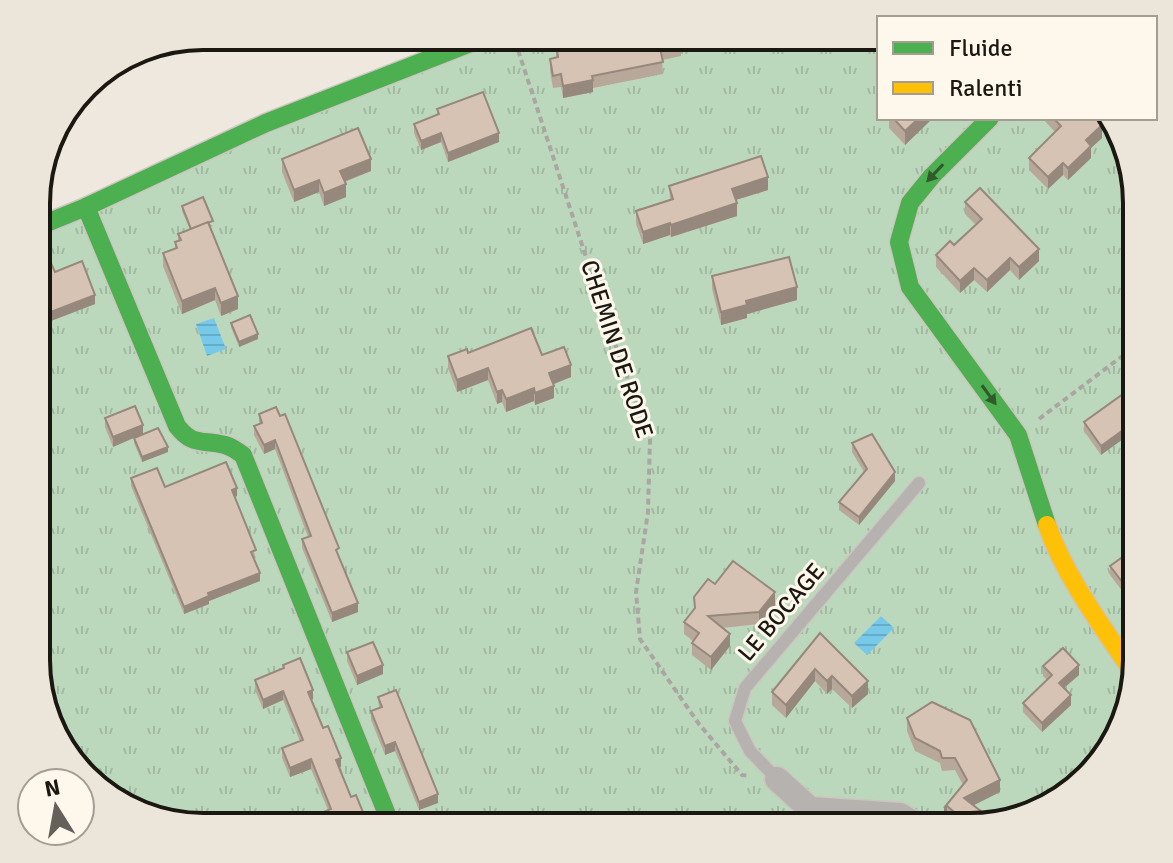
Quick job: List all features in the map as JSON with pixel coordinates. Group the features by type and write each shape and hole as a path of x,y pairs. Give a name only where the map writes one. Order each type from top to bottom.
{"street":[{"path":"50,222 266,123 453,50"},
{"path":"988,120 932,176 910,203 899,242 910,287 1018,435 1053,542 1089,607 1123,657"},
{"path":"86,207 183,436 199,444 230,447 243,455 386,813"},
{"path":"777,779 810,809 870,813"}],"lane":[{"name":"LE BOCAGE","path":"777,779 750,751 735,721 745,688 919,483"}],"path":[{"name":"CHEMIN DE RODE","path":"518,50 611,333 650,439 648,512 636,592 640,639 699,724 742,775 777,779"},
{"path":"1018,435 1123,356"}],"green space":[{"path":"454,50 877,50 877,120 1098,120 1103,126 1118,163 1123,193 1123,670 1118,700 1103,737 1078,768 1047,793 1010,808 970,813 193,813 163,808 126,793 96,769 66,728 55,700 50,670 50,221"}],"water":[{"path":"214,318 226,349 207,356 196,324"},
{"path":"881,616 894,628 867,655 854,643"}],"building":[{"path":"557,50 660,50 663,62 592,76 593,80 563,86 561,74 553,76 550,59 558,57"},
{"path":"483,92 499,133 448,153 441,133 421,141 414,124 439,114 437,109"},
{"path":"895,120 917,120 905,131"},
{"path":"1055,120 1097,120 1102,125 1086,140 1091,146 1068,168 1063,163 1048,177 1029,158 1061,126"},
{"path":"358,128 371,159 340,171 346,184 324,193 319,180 294,190 282,159"},
{"path":"761,156 768,177 732,189 737,203 643,232 636,211 673,199 669,186"},
{"path":"980,188 1039,249 1019,267 1010,258 987,280 974,268 960,281 936,255 950,241 954,245 982,219 965,202"},
{"path":"203,197 213,221 191,229 182,206"},
{"path":"208,222 238,296 221,303 215,288 182,301 163,253 177,248 175,242 181,240 178,234"},
{"path":"789,257 797,287 746,301 747,305 721,312 712,276"},
{"path":"50,261 55,272 82,261 95,295 50,312"},
{"path":"250,315 258,334 239,342 231,323"},
{"path":"531,328 542,355 564,347 571,365 549,373 554,386 535,393 534,388 506,399 502,390 497,392 488,368 457,380 448,356 467,349 468,353"},
{"path":"1123,394 1123,430 1101,446 1084,422"},
{"path":"135,406 143,425 113,437 105,418"},
{"path":"276,407 280,416 285,414 358,603 332,613 302,539 311,536 275,440 264,445 254,426 262,423 259,414"},
{"path":"158,428 168,447 142,457 134,438"},
{"path":"872,434 895,472 859,517 839,502 867,469 852,443"},
{"path":"226,462 237,488 232,490 256,550 251,552 260,573 208,593 209,596 184,607 131,478 157,468 165,487"},
{"path":"1123,557 1123,583 1110,566"},
{"path":"733,561 775,592 759,612 708,616 730,634 711,657 692,643 699,633 684,622 695,608 694,597 708,579 715,584"},
{"path":"820,633 868,681 852,696 832,676 827,681 815,669 786,705 772,692"},
{"path":"373,642 383,665 357,676 347,652"},
{"path":"1063,648 1079,665 1059,683 1071,695 1042,723 1023,703 1052,675 1043,666"},
{"path":"300,658 313,690 308,692 323,728 328,726 341,758 336,760 351,797 356,795 363,813 321,813 331,809 311,759 290,768 282,748 303,740 283,691 263,700 255,680 284,668 283,665"},
{"path":"396,690 438,794 419,802 395,742 385,746 371,711 382,707 378,697"},
{"path":"932,702 970,720 1000,780 964,798 982,812 955,813 947,806 944,808 967,780 955,758 942,758 940,751 915,738 907,718"}],"traffic: fast":[{"path":"50,222 266,123 453,50"},
{"path":"988,120 932,176 910,203 899,242 910,287 1018,435 1047,525"},
{"path":"86,207 177,426 193,440 225,445 243,455 386,813"}],"traffic: slow":[{"path":"1047,525 1064,564 1123,657"}]}
